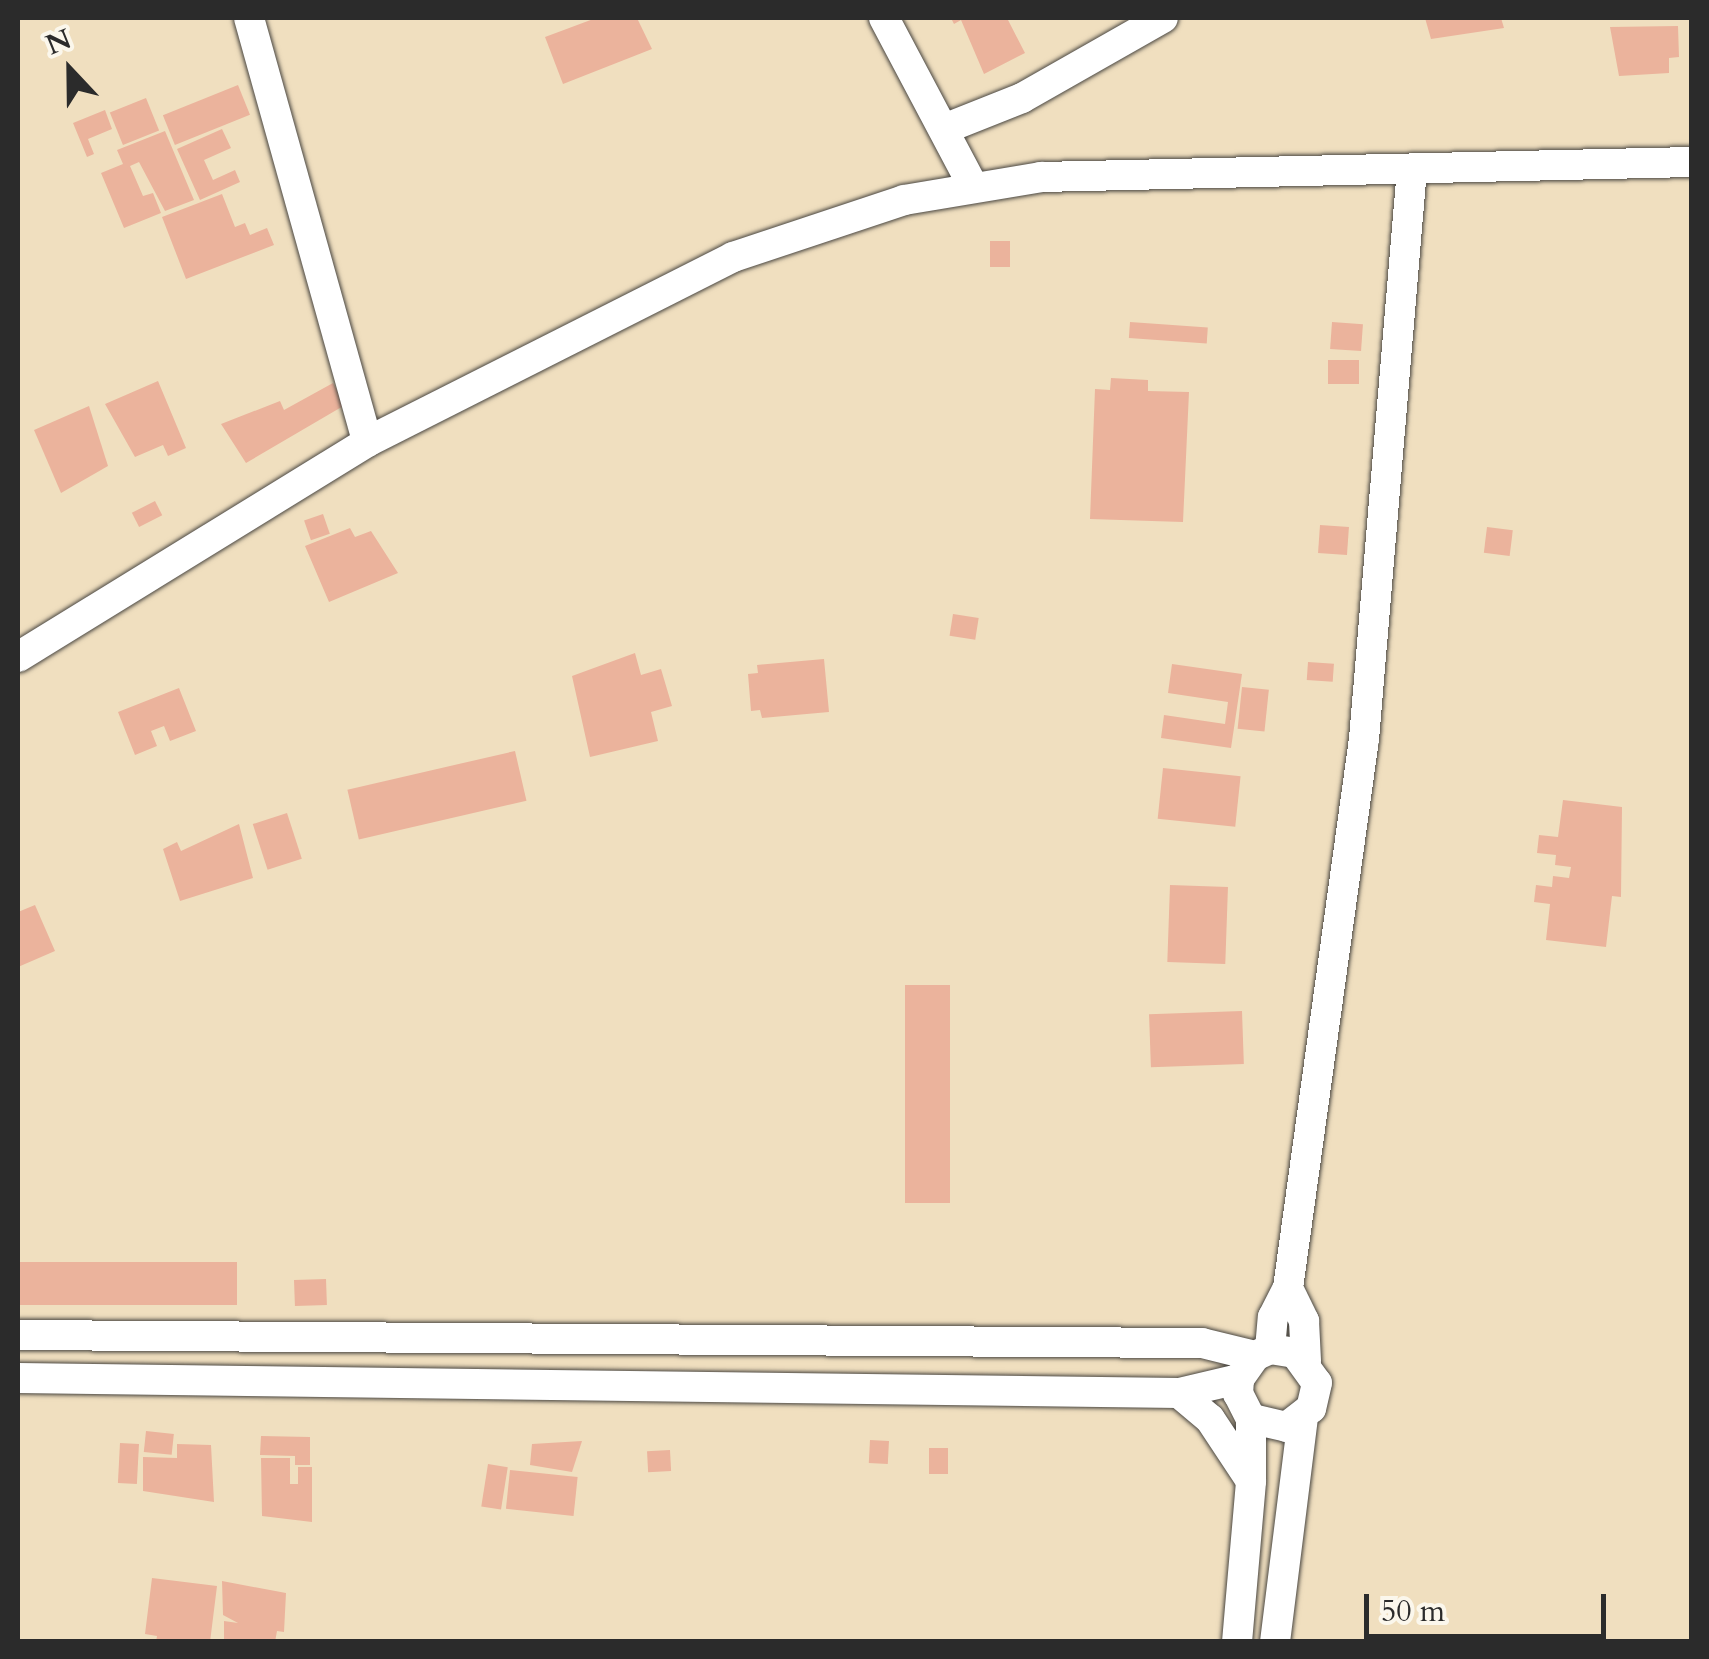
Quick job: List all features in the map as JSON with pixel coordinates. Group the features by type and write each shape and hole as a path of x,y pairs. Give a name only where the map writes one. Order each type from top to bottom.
{"street":[{"path":"249,18 368,442"},
{"path":"884,18 974,186"},
{"path":"944,130 1022,98 1163,18"},
{"path":"18,658 368,442 733,258 904,200 1040,177 1692,162"},
{"path":"1237,1642 1251,1481 1251,1419 1238,1394 1288,1288 1364,738 1412,168"},
{"path":"1275,1642 1304,1418 1317,1383 1306,1361 1304,1321 1288,1288"},
{"path":"18,1336 1202,1343 1254,1361 1306,1361"},
{"path":"18,1378 1178,1393 1254,1361"},
{"path":"1178,1393 1210,1419 1251,1481"},
{"path":"1251,1419 1268,1427 1304,1418"}],"building":[{"path":"596,18 637,18 652,49 563,84 545,37"},
{"path":"951,18 1007,18 1025,53 984,74 961,20 954,24"},
{"path":"1425,18 1501,18 1504,28 1431,39"},
{"path":"1678,26 1679,57 1669,58 1669,73 1619,76 1610,27"},
{"path":"238,85 250,115 175,145 163,115"},
{"path":"146,98 159,130 123,145 110,113"},
{"path":"105,110 112,129 88,139 94,154 87,157 73,123"},
{"path":"222,129 231,148 204,160 213,180 235,170 240,182 200,200 177,149"},
{"path":"165,131 194,200 165,211 139,162 130,166 143,196 153,193 161,213 124,228 101,173 123,164 117,150"},
{"path":"222,194 235,227 245,223 250,235 267,228 274,245 186,279 162,217"},
{"path":"990,241 1010,241 1010,267 990,267"},
{"path":"1130,322 1208,327 1207,343 1129,338"},
{"path":"1332,322 1363,324 1361,351 1330,349"},
{"path":"1328,360 1359,360 1359,384 1328,384"},
{"path":"1111,378 1148,380 1148,391 1189,392 1183,522 1090,519 1095,389 1110,390"},
{"path":"158,381 186,448 168,456 163,445 135,457 105,404"},
{"path":"333,383 345,405 246,463 221,424 280,401 284,410"},
{"path":"89,406 108,466 61,493 34,430"},
{"path":"155,501 162,515 139,527 132,513"},
{"path":"323,514 330,534 311,540 304,521"},
{"path":"1320,525 1349,527 1347,555 1318,553"},
{"path":"1487,527 1513,530 1510,556 1484,553"},
{"path":"350,528 355,537 371,531 398,573 329,602 305,546"},
{"path":"953,614 979,618 975,640 950,636"},
{"path":"635,653 641,675 661,669 672,706 651,712 658,741 590,757 572,676"},
{"path":"824,659 829,712 762,718 760,710 751,711 748,674 758,673 757,665"},
{"path":"1308,662 1334,664 1333,682 1307,680"},
{"path":"1172,664 1242,674 1231,748 1161,738 1164,715 1225,724 1228,702 1168,693"},
{"path":"1242,687 1269,690 1264,732 1238,729"},
{"path":"179,688 196,731 170,741 164,726 151,731 157,746 135,755 118,712"},
{"path":"515,751 526,801 359,839 347,790"},
{"path":"1163,768 1241,776 1235,827 1158,819"},
{"path":"1563,800 1622,807 1621,897 1612,896 1606,947 1546,940 1550,904 1534,902 1536,885 1552,887 1553,876 1569,878 1571,867 1555,865 1556,855 1537,853 1539,835 1558,837"},
{"path":"287,813 302,859 268,870 253,824"},
{"path":"239,824 253,878 180,901 163,849 177,842 181,851"},
{"path":"1170,885 1228,887 1225,964 1167,962"},
{"path":"35,905 55,951 18,967 18,912"},
{"path":"905,985 950,985 950,1203 905,1203"},
{"path":"1242,1011 1244,1064 1151,1067 1149,1014"},
{"path":"18,1262 237,1262 237,1305 18,1305"},
{"path":"326,1279 327,1305 295,1306 294,1280"},
{"path":"146,1431 174,1434 172,1455 144,1452"},
{"path":"261,1436 310,1437 310,1465 295,1465 295,1456 260,1455"},
{"path":"870,1440 889,1441 888,1464 869,1463"},
{"path":"582,1441 572,1472 530,1465 532,1444"},
{"path":"120,1443 139,1444 137,1484 118,1483"},
{"path":"177,1444 211,1445 214,1502 143,1491 143,1457 177,1458"},
{"path":"929,1448 948,1448 948,1474 929,1474"},
{"path":"670,1450 671,1471 648,1472 647,1451"},
{"path":"261,1458 290,1458 290,1484 298,1484 298,1467 312,1467 312,1522 262,1516"},
{"path":"488,1464 508,1467 501,1510 481,1506"},
{"path":"510,1470 578,1477 574,1516 506,1509"},
{"path":"152,1578 217,1586 210,1642 156,1642 157,1636 145,1634"},
{"path":"222,1581 286,1593 284,1632 277,1631 275,1642 224,1642 224,1621 238,1623 223,1615"}]}
